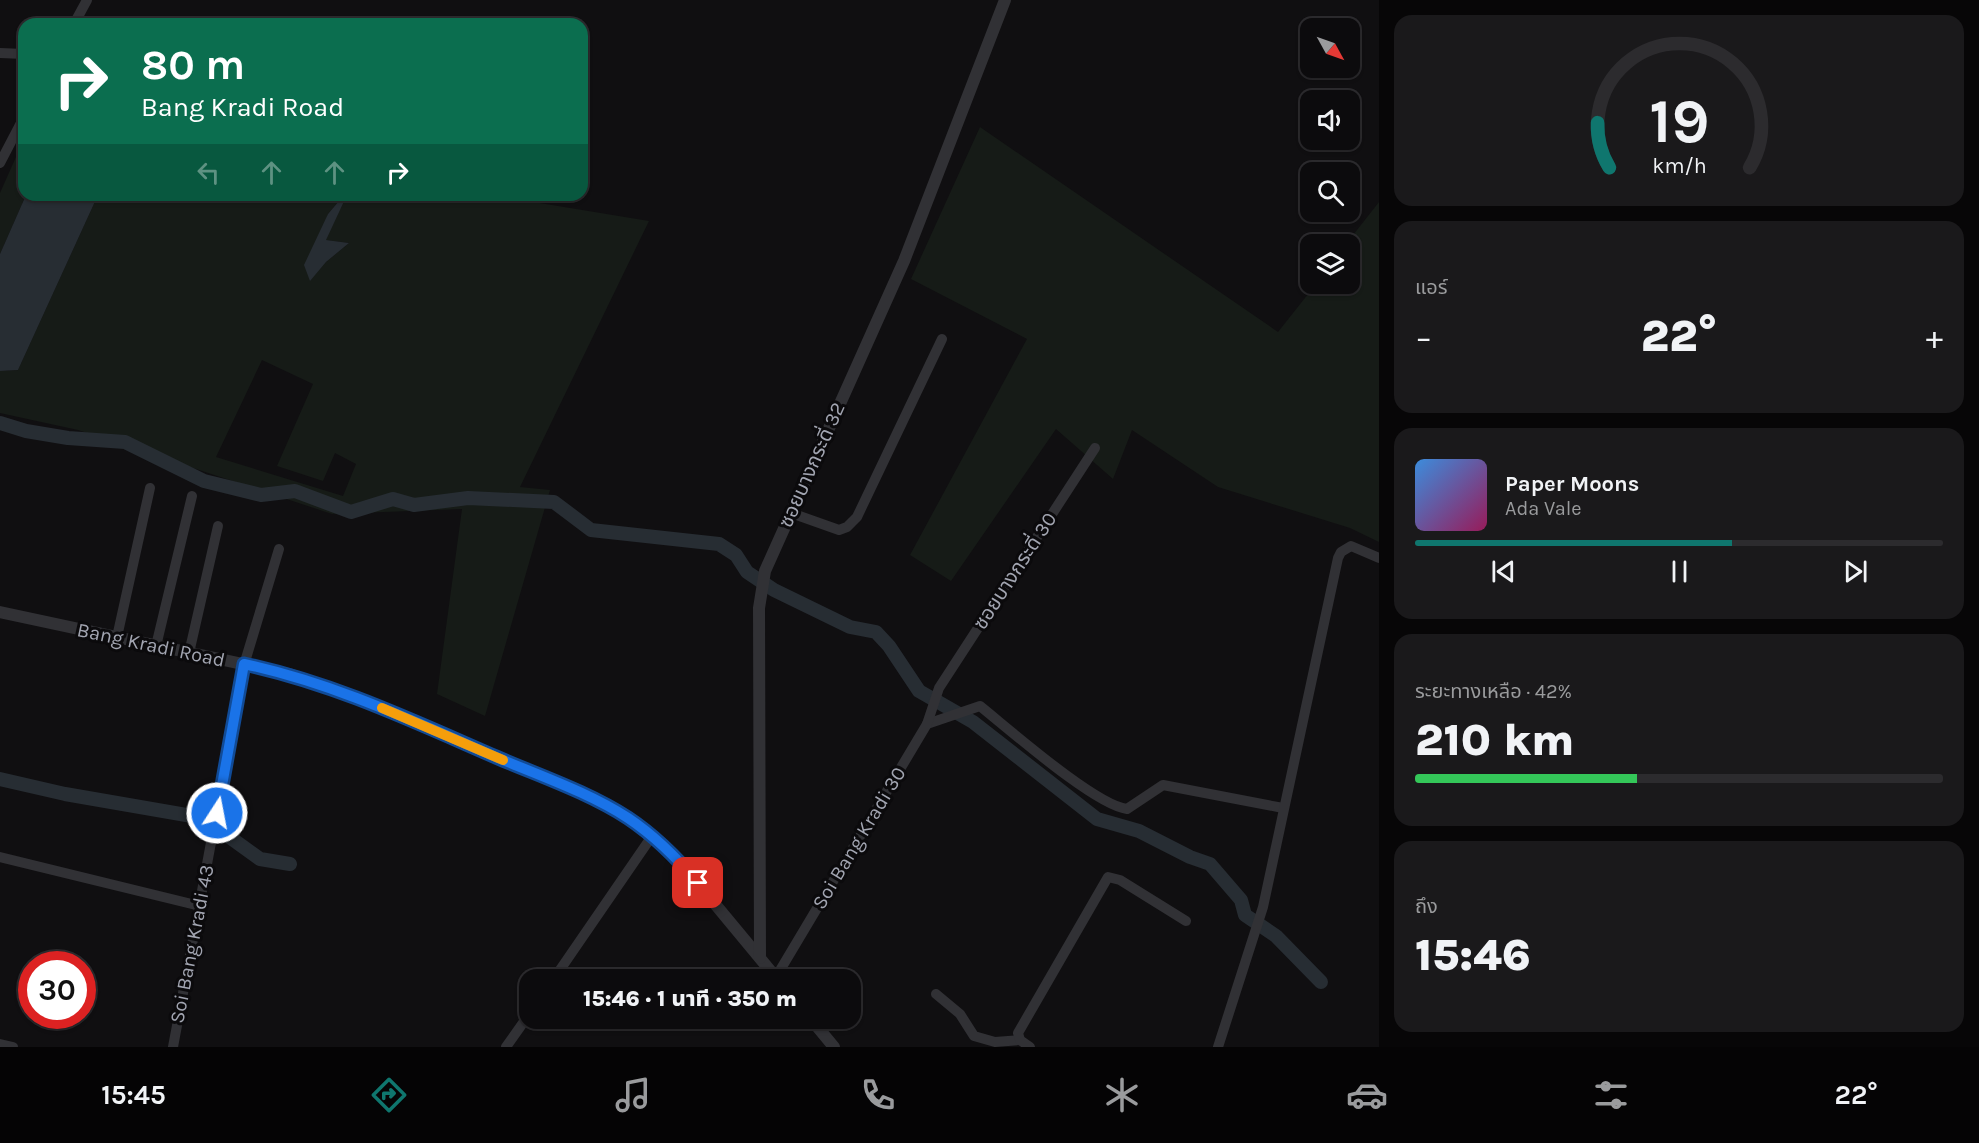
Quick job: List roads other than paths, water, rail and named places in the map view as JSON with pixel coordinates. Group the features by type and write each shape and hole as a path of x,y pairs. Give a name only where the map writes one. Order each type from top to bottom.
{"street":[{"path":"77,18 87,0"},
{"name":"ซอยบางกระดี่ 32","path":"760,958 761,587 765,571 904,261 1005,0"},
{"path":"0,54 18,54"},
{"path":"0,163 5,143 18,125"},
{"path":"791,513 838,530 847,527 857,517 942,339"},
{"name":"ซอยบางกระดี่ 30","path":"938,692 1095,448"},
{"path":"117,637 150,488"},
{"path":"156,646 192,496"},
{"path":"189,653 218,526"},
{"path":"1218,1047 1263,907 1338,558 1341,552 1351,546 1379,558"},
{"name":"Soi Bang Kradi 43","path":"173,1047 244,664 279,549"},
{"name":"Bang Kradi Road","path":"0,612 289,674 389,711 579,792 627,818 676,857 769,969"},
{"name":"Soi Bang Kradi 30","path":"782,969 927,724 938,692"},
{"path":"927,724 980,706 1094,794 1117,808 1127,809 1163,785 1283,808"},
{"path":"561,969 652,836"},
{"path":"0,857 200,906"},
{"path":"1030,1047 1020,1040 1018,1033 1108,877 1120,880 1186,921"},
{"path":"936,994 960,1014 974,1036 995,1042 1020,1040"},
{"path":"506,1047 519,1029"},
{"path":"819,1029 834,1047"},
{"path":"0,1044 13,1047"}],"waterway":[{"path":"0,423 26,431 68,438 125,442 204,481 261,495 295,491 351,512 393,499 414,505 468,498 554,502 591,530 719,544 736,555 747,572 774,590 850,627 876,632 889,646 919,691 973,722 1097,819 1139,831 1190,857 1210,864 1241,900 1245,915 1276,936 1321,982"},
{"path":"0,779 65,794 192,816 205,823"},
{"path":"224,833 260,859 290,864"}]}
